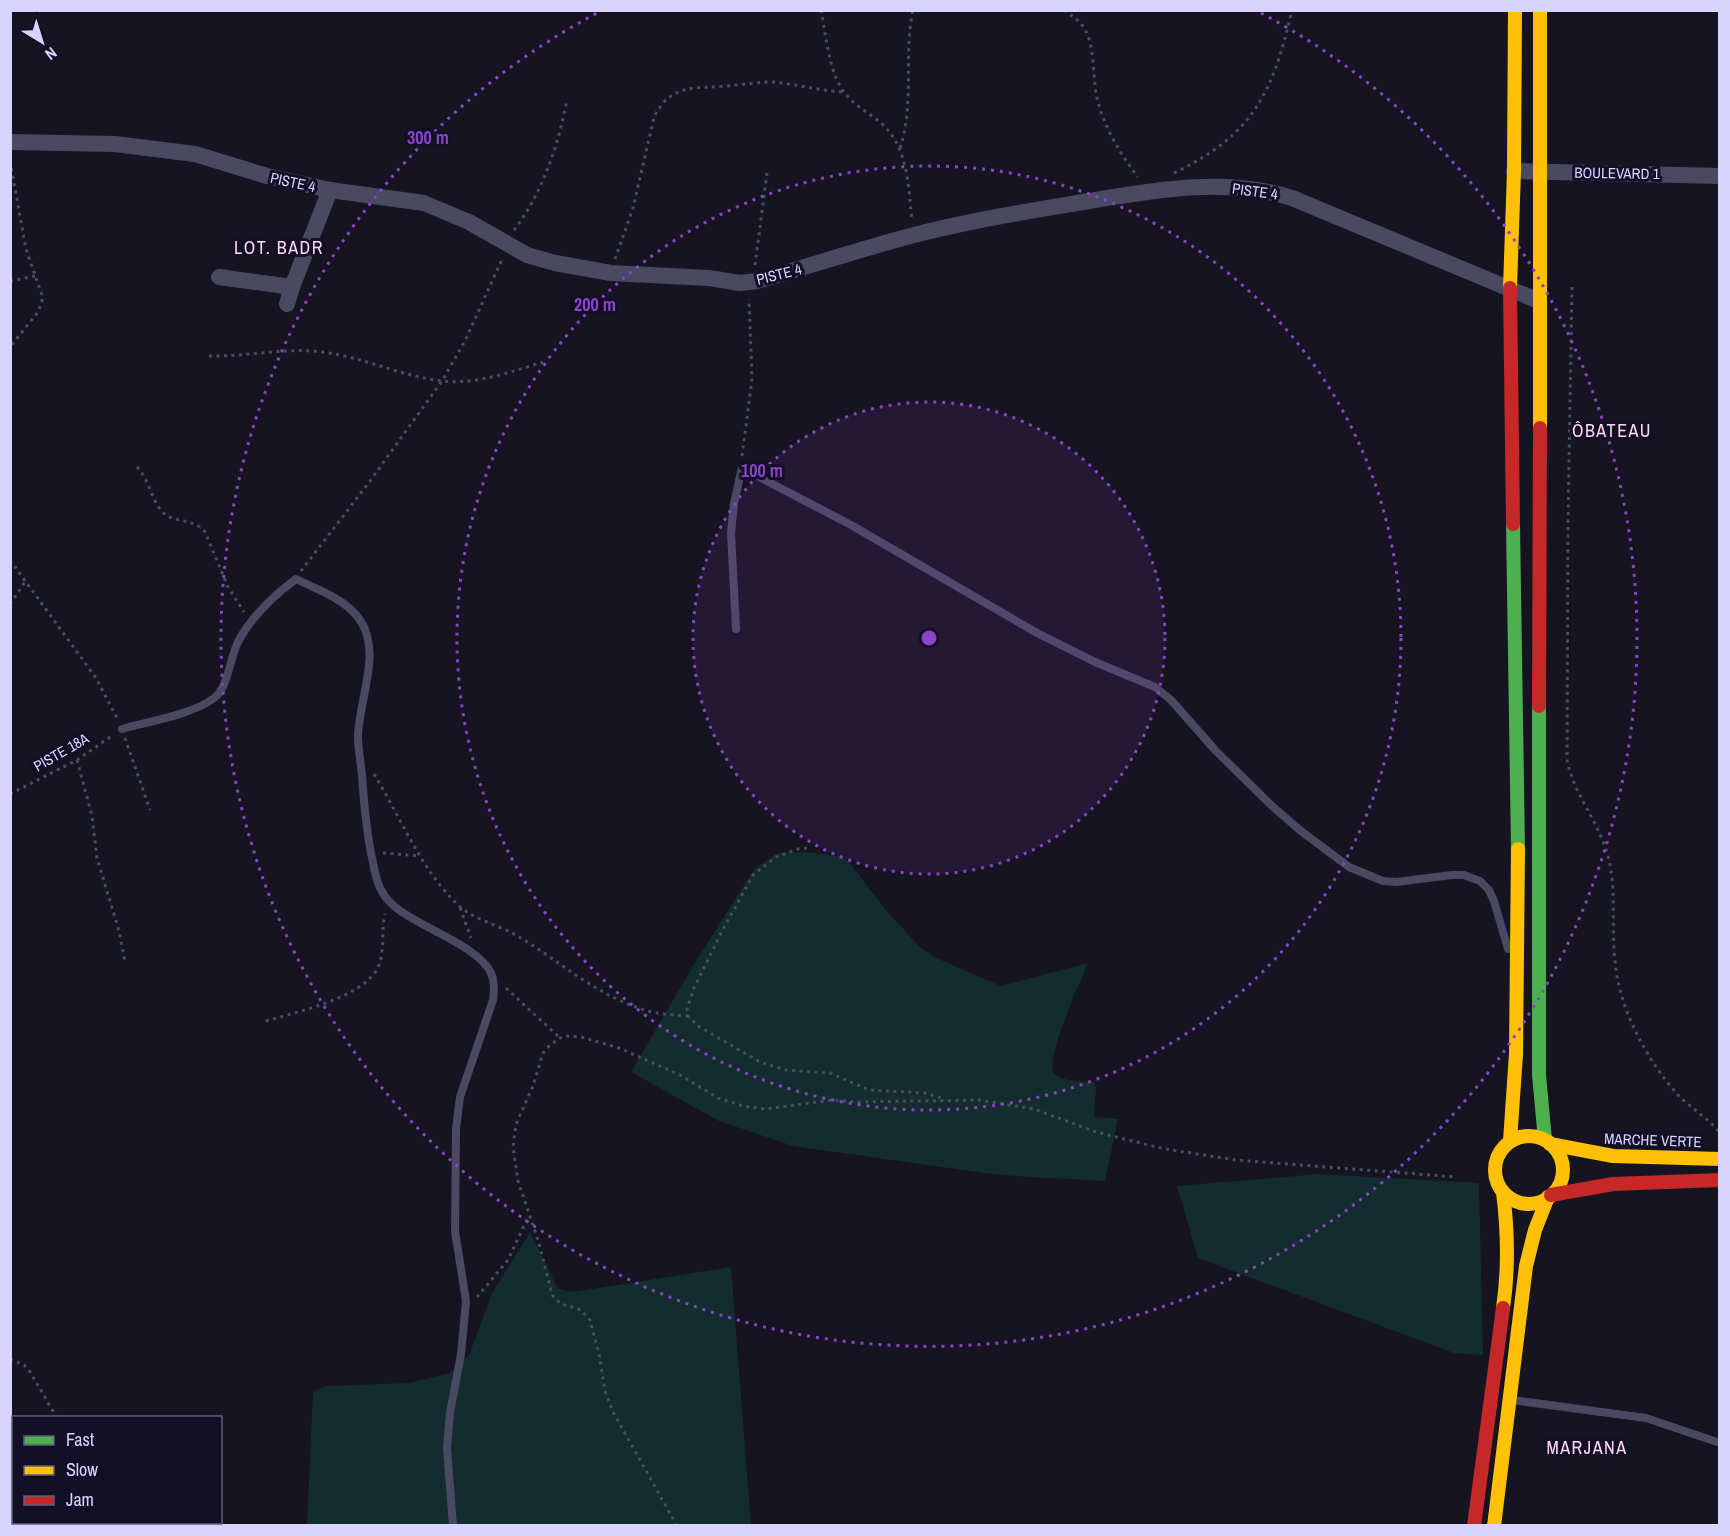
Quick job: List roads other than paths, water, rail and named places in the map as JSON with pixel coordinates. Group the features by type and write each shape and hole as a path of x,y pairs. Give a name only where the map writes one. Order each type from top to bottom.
{"main road":[{"path":"1510,1141 1515,1080 1518,832 1510,288 1514,171 1515,10"},
{"path":"1540,10 1539,1075 1547,1142"},
{"path":"1474,1526 1507,1280 1508,1236 1503,1192 1495,1177 1495,1168 1500,1152 1510,1141 1528,1136 1547,1142 1556,1150 1562,1165 1560,1182 1549,1196 1535,1230 1526,1266 1494,1526"},
{"name":"MARCHE VERTE","path":"1547,1142 1573,1151 1618,1157 1719,1159"},
{"path":"1503,1192 1516,1201 1524,1203 1541,1201 1549,1196 1574,1189 1621,1182 1719,1180"}],"street":[{"name":"PISTE 4","path":"10,142 115,144 195,154 267,176 330,190 424,203 453,213 526,255 571,266 611,273 709,278 740,283 914,235 1007,214 1174,189 1216,187 1270,191 1330,213 1539,301"},
{"name":"BOULEVARD 1","path":"1514,171 1719,176"},
{"path":"287,304 330,190"},
{"path":"219,277 292,286"}],"lane":[{"path":"736,629 731,533 734,503 742,468 841,520 1053,642 1155,687 1171,700 1216,751 1272,806 1349,867 1383,881 1396,882 1430,876 1464,875 1480,881 1489,890 1494,901 1517,978"},
{"path":"122,729 191,709 215,698 225,685 231,658 251,620 277,593 296,579 347,606 366,631 369,651 358,734 364,810 378,883 388,901 476,957 491,974 494,986 493,1000 460,1097 456,1129 455,1231 465,1283 466,1309 447,1448 453,1526"},
{"path":"1511,1400 1646,1418 1719,1443"}],"district":[{"name":"LOT. BADR","path":"279,247"},
{"name":"ÔBATEAU","path":"1612,430"},
{"name":"MARJANA","path":"1587,1447"}]}
